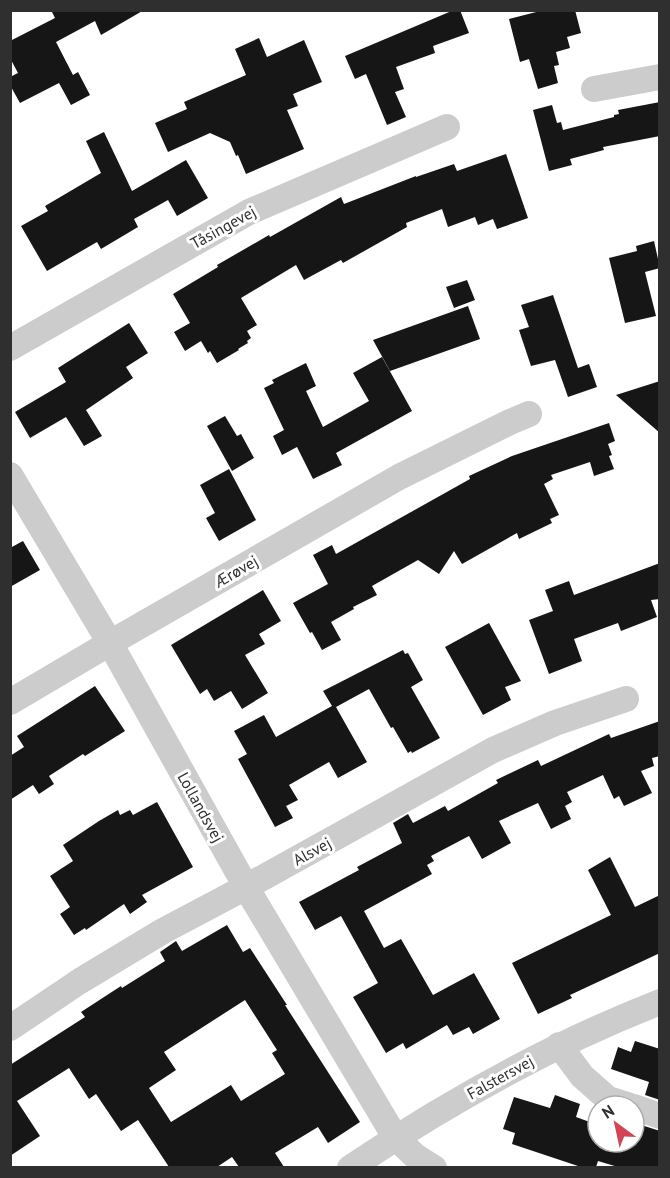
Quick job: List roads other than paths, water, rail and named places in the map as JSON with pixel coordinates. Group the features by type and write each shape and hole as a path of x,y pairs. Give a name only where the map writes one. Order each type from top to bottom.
{"street":[{"path":"594,89 660,77"},
{"name":"Tåsingevej","path":"10,348 249,212 447,127"},
{"name":"Ærøvej","path":"10,702 399,477 529,414"},
{"name":"Lollandsvej","path":"10,475 110,643 246,887 395,1137 415,1156 434,1167"},
{"name":"Alsvej","path":"10,1028 80,981 164,931 493,750 555,723 626,699"},
{"name":"Falstersvej","path":"350,1167 395,1137 484,1084 559,1045 660,1002"},
{"path":"559,1045 582,1076 602,1094"}]}
